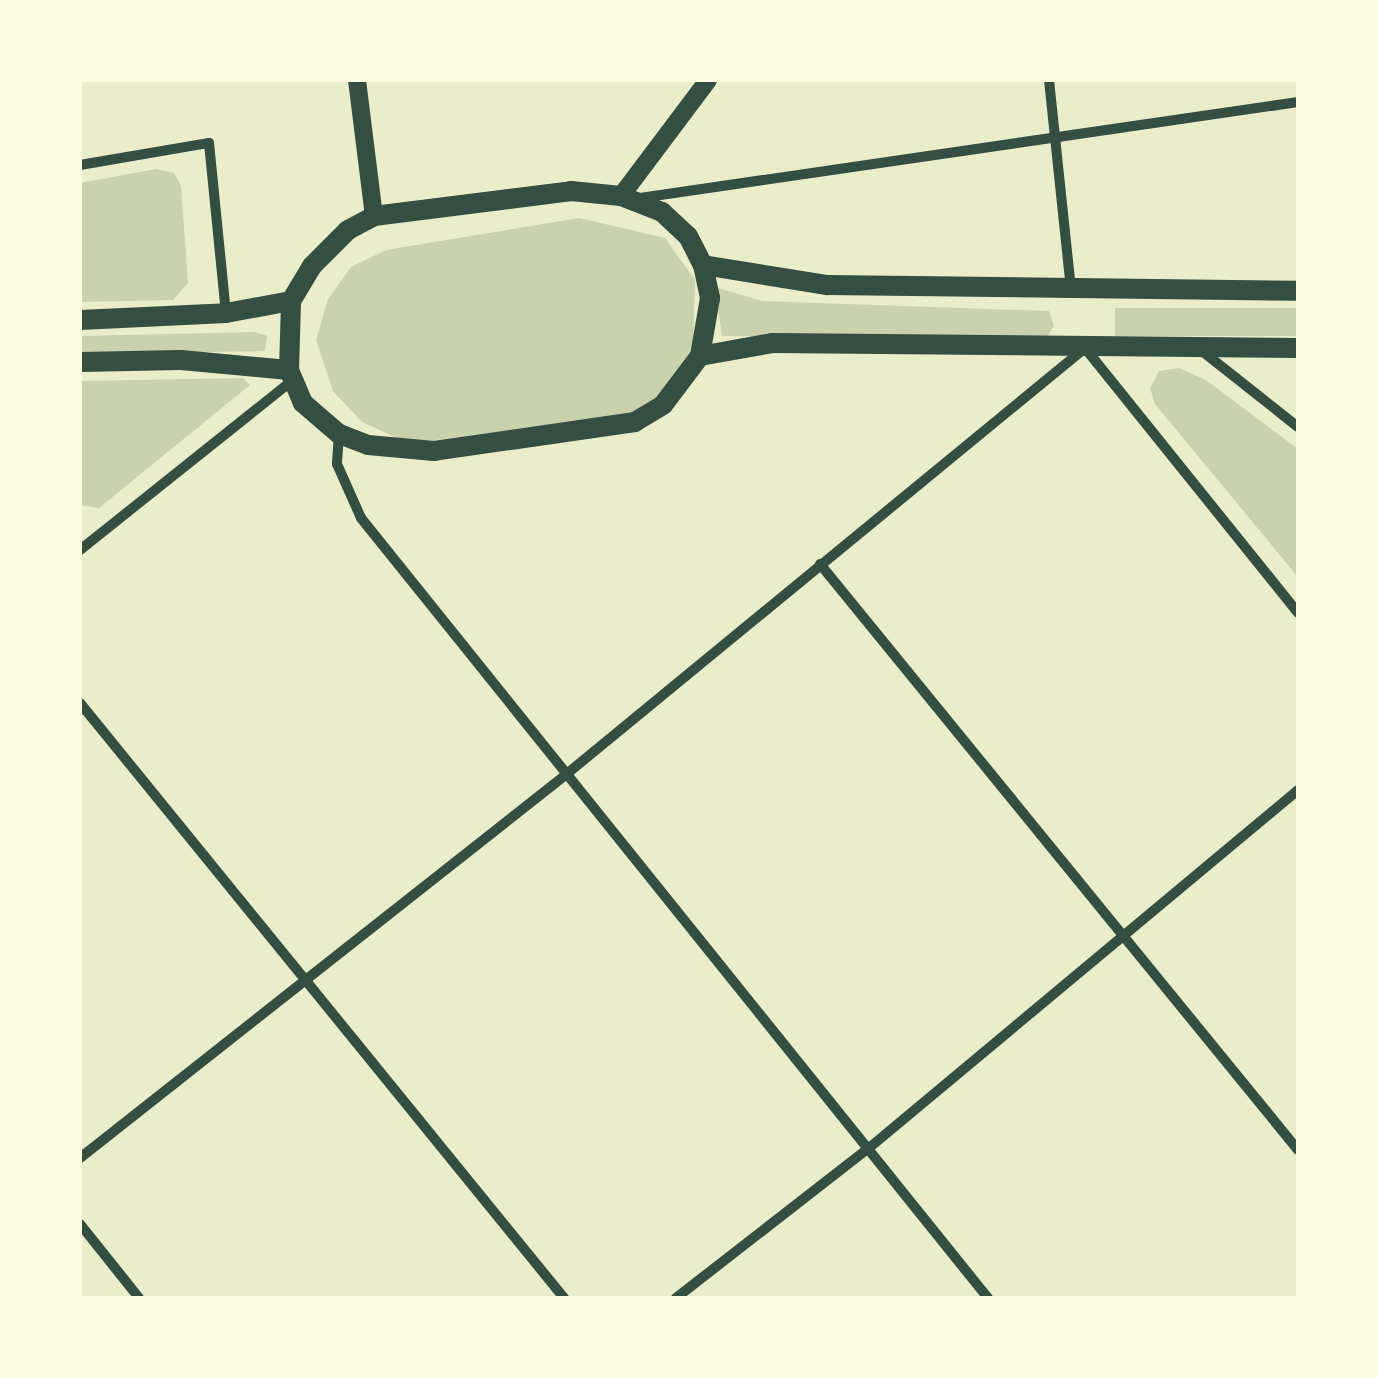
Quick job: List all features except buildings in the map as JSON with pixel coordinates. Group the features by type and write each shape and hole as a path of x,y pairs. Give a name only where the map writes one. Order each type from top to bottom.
{"main road":[{"path":"570,191 625,198 662,212 688,236 703,264 710,298 700,356 686,383 636,422 434,452 396,451 339,434 303,402 291,376 292,301 330,246 374,216 570,191"},
{"path":"703,264 827,285 1298,291"},
{"path":"80,320 226,313 292,301"},
{"path":"700,356 772,343 1202,351 1298,348"},
{"path":"80,362 181,360 291,376"}],"street":[{"path":"357,80 374,216"},
{"path":"689,80 692,102"},
{"path":"625,198 708,80"},
{"path":"1048,80 1072,291"},
{"path":"625,198 1298,102"},
{"path":"80,166 209,143 226,313"},
{"path":"80,1158 564,777 1085,348 1298,614"},
{"path":"1202,351 1298,428"},
{"path":"80,550 291,376"},
{"path":"339,434 337,464 361,518 564,777 988,1298"},
{"path":"820,564 1122,939 1298,1150"},
{"path":"80,702 564,1298"},
{"path":"676,1298 869,1148 1298,790"},
{"path":"80,1224 139,1298"}],"green space":[{"path":"156,169 174,173 181,186 188,283 173,300 80,302 80,183"},
{"path":"579,218 665,238 695,280 693,351 670,394 625,417 427,441 397,438 362,422 333,391 316,340 328,299 351,267 386,250"},
{"path":"715,287 762,301 1049,311 1054,326 1046,338 722,336"},
{"path":"1115,308 1298,308 1298,336 1115,336"},
{"path":"255,332 267,336 265,351 80,354 80,336"},
{"path":"1179,368 1206,380 1298,449 1298,577 1155,404 1150,388 1159,371"},
{"path":"243,378 250,385 99,508 80,505 80,381"}]}
